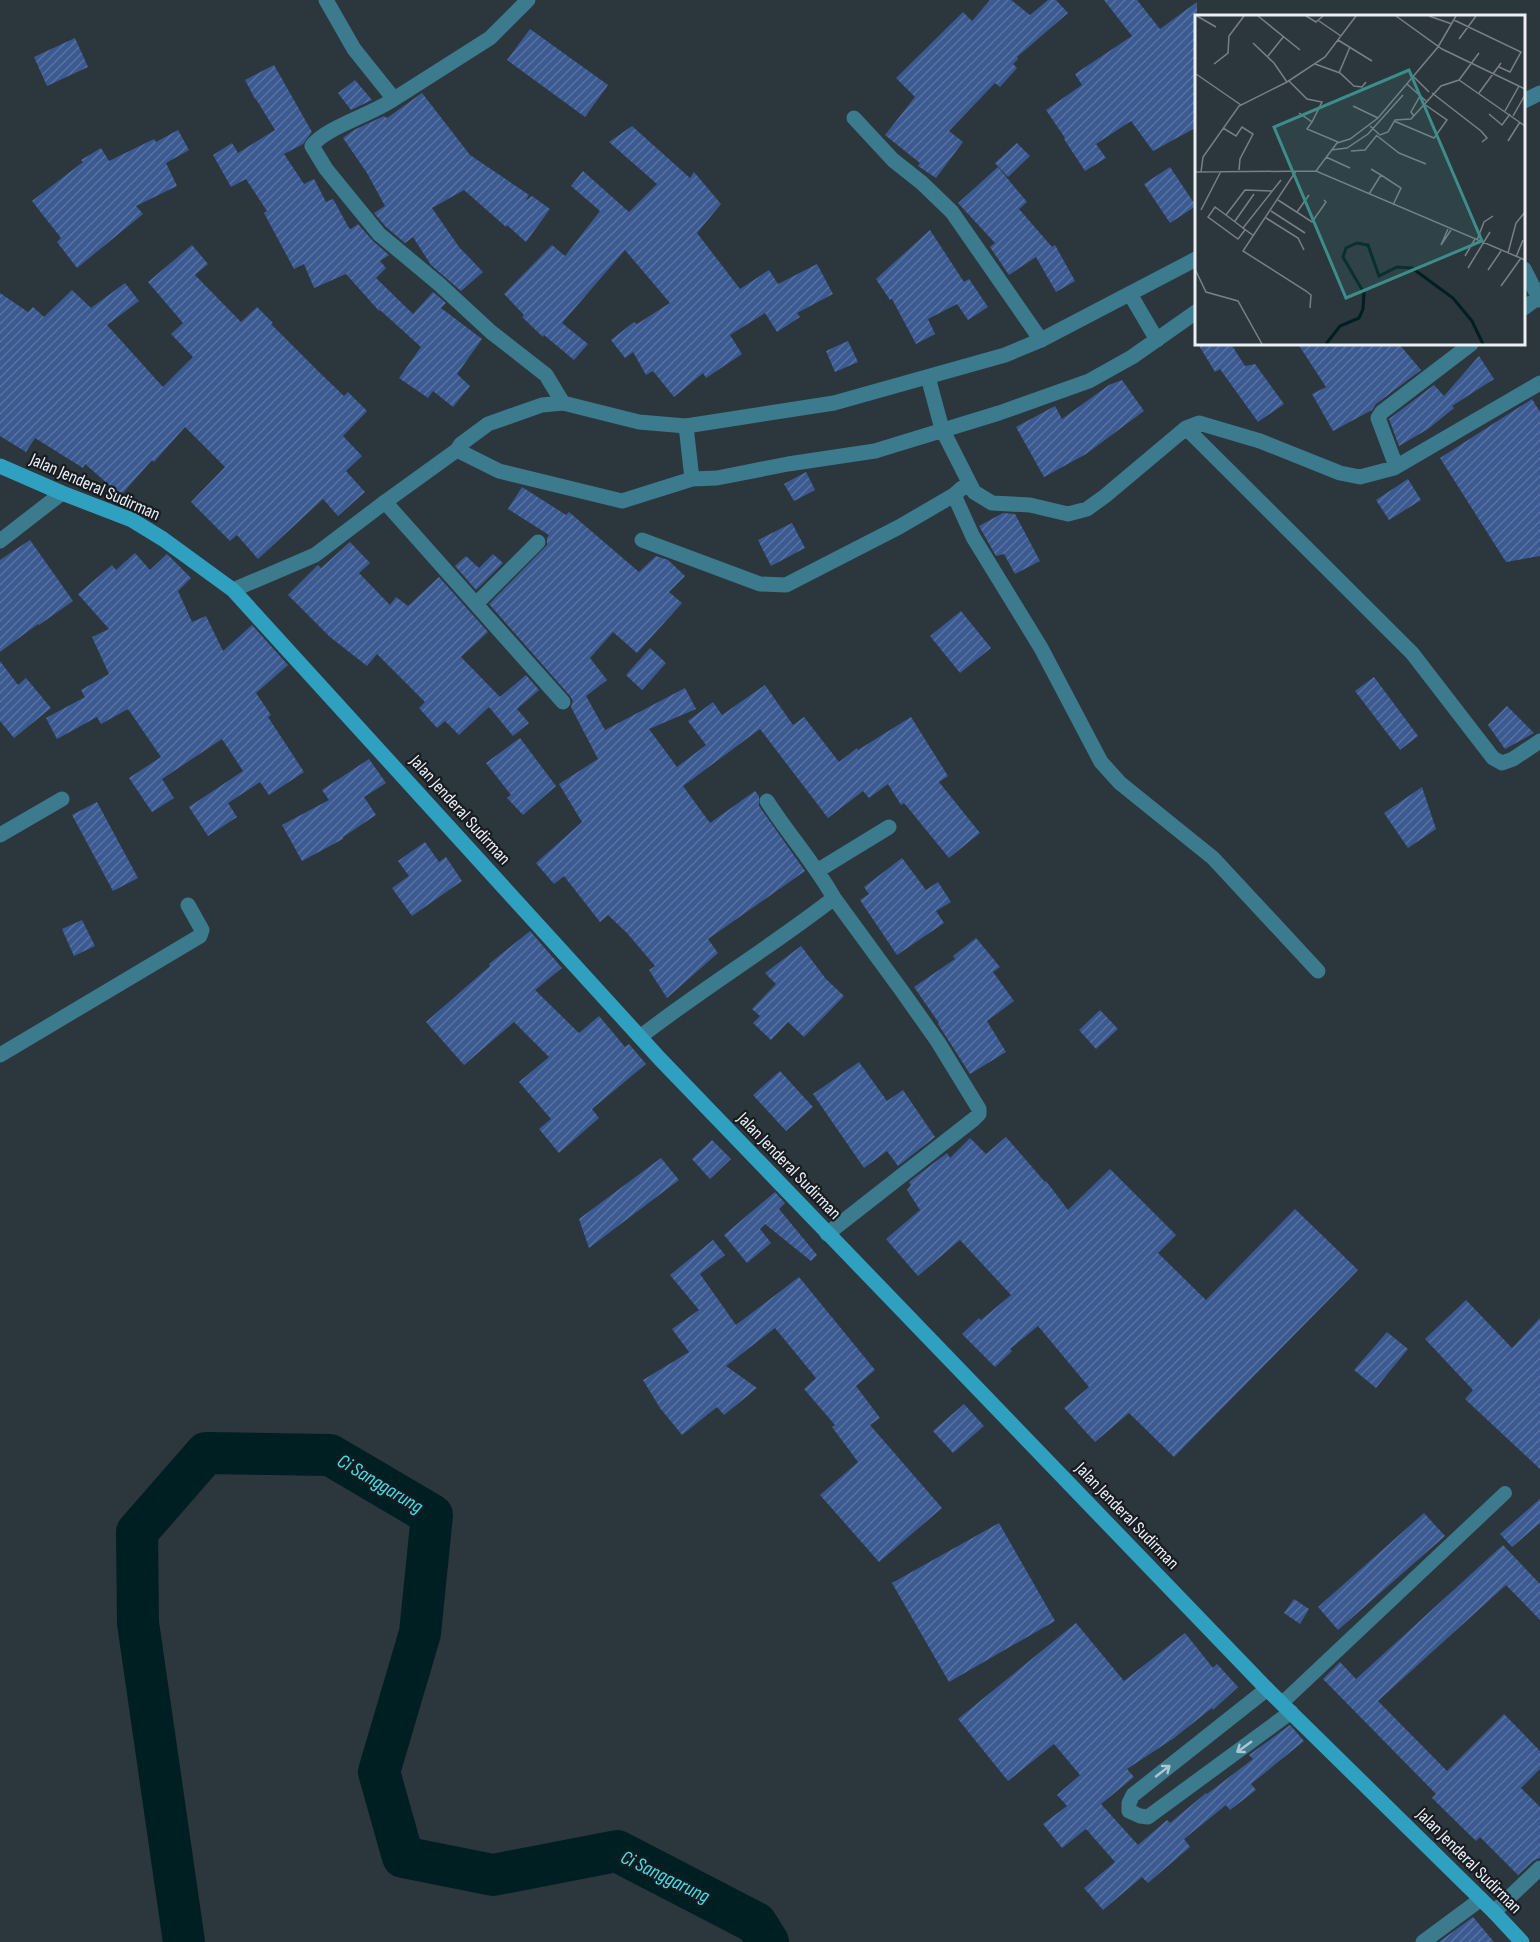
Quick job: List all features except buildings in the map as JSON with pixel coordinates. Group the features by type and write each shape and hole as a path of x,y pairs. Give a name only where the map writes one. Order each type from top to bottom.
{"main road":[{"name":"Jalan Jenderal Sudirman","path":"0,466 132,520 163,539 233,590 640,1036 827,1234 1267,1689 1522,1942"}],"street":[{"path":"326,0 354,49 394,99"},
{"path":"528,0 489,38 381,109 332,131 311,146 326,169 379,234 439,284 491,332 546,375 563,402"},
{"path":"1525,100 1540,93"},
{"path":"854,117 893,160 922,183 952,212 1041,340"},
{"path":"233,590 315,555 488,424 542,405 563,402 639,422 686,426 834,403 929,381 1005,355 1132,299 1195,260"},
{"path":"1525,271 1538,294 1525,307"},
{"path":"1132,299 1157,340"},
{"path":"459,447 499,471 622,501 692,473 717,478 788,464 875,451 940,423 999,413 1089,381 1132,357 1195,313"},
{"path":"1396,466 1378,418 1382,412 1470,345"},
{"path":"929,381 940,423 974,492 992,503 1030,505 1068,514 1087,509 1186,428 1199,423 1260,441 1340,473 1360,477 1396,466 1539,384"},
{"path":"686,426 692,473"},
{"path":"1186,428 1412,653 1493,758 1502,763 1513,759 1540,741"},
{"path":"642,540 760,584 786,585 899,527 954,495 969,482"},
{"path":"0,541 62,493"},
{"path":"954,495 973,537 1041,648 1101,762 1120,783 1213,858 1318,971"},
{"path":"385,502 563,702"},
{"path":"476,604 538,542"},
{"path":"0,835 62,799"},
{"path":"766,801 908,999 979,1109 979,1114 974,1119 827,1234"},
{"path":"817,872 889,827"},
{"path":"640,1036 805,921 834,898"},
{"path":"0,1055 200,936 202,930 188,905"},
{"path":"1267,1689 1133,1795 1129,1803 1129,1811 1148,1817 1287,1707"},
{"path":"1494,1912 1540,1868"},
{"path":"1423,1942 1481,1899"}],"lane":[{"path":"1287,1707 1505,1493"}],"waterway":[{"name":"Ci Sanggarung","path":"184,1942 138,1623 137,1532 206,1453 330,1455 432,1515 420,1633 379,1772 403,1857 493,1875 617,1851 756,1923 768,1942"}]}
